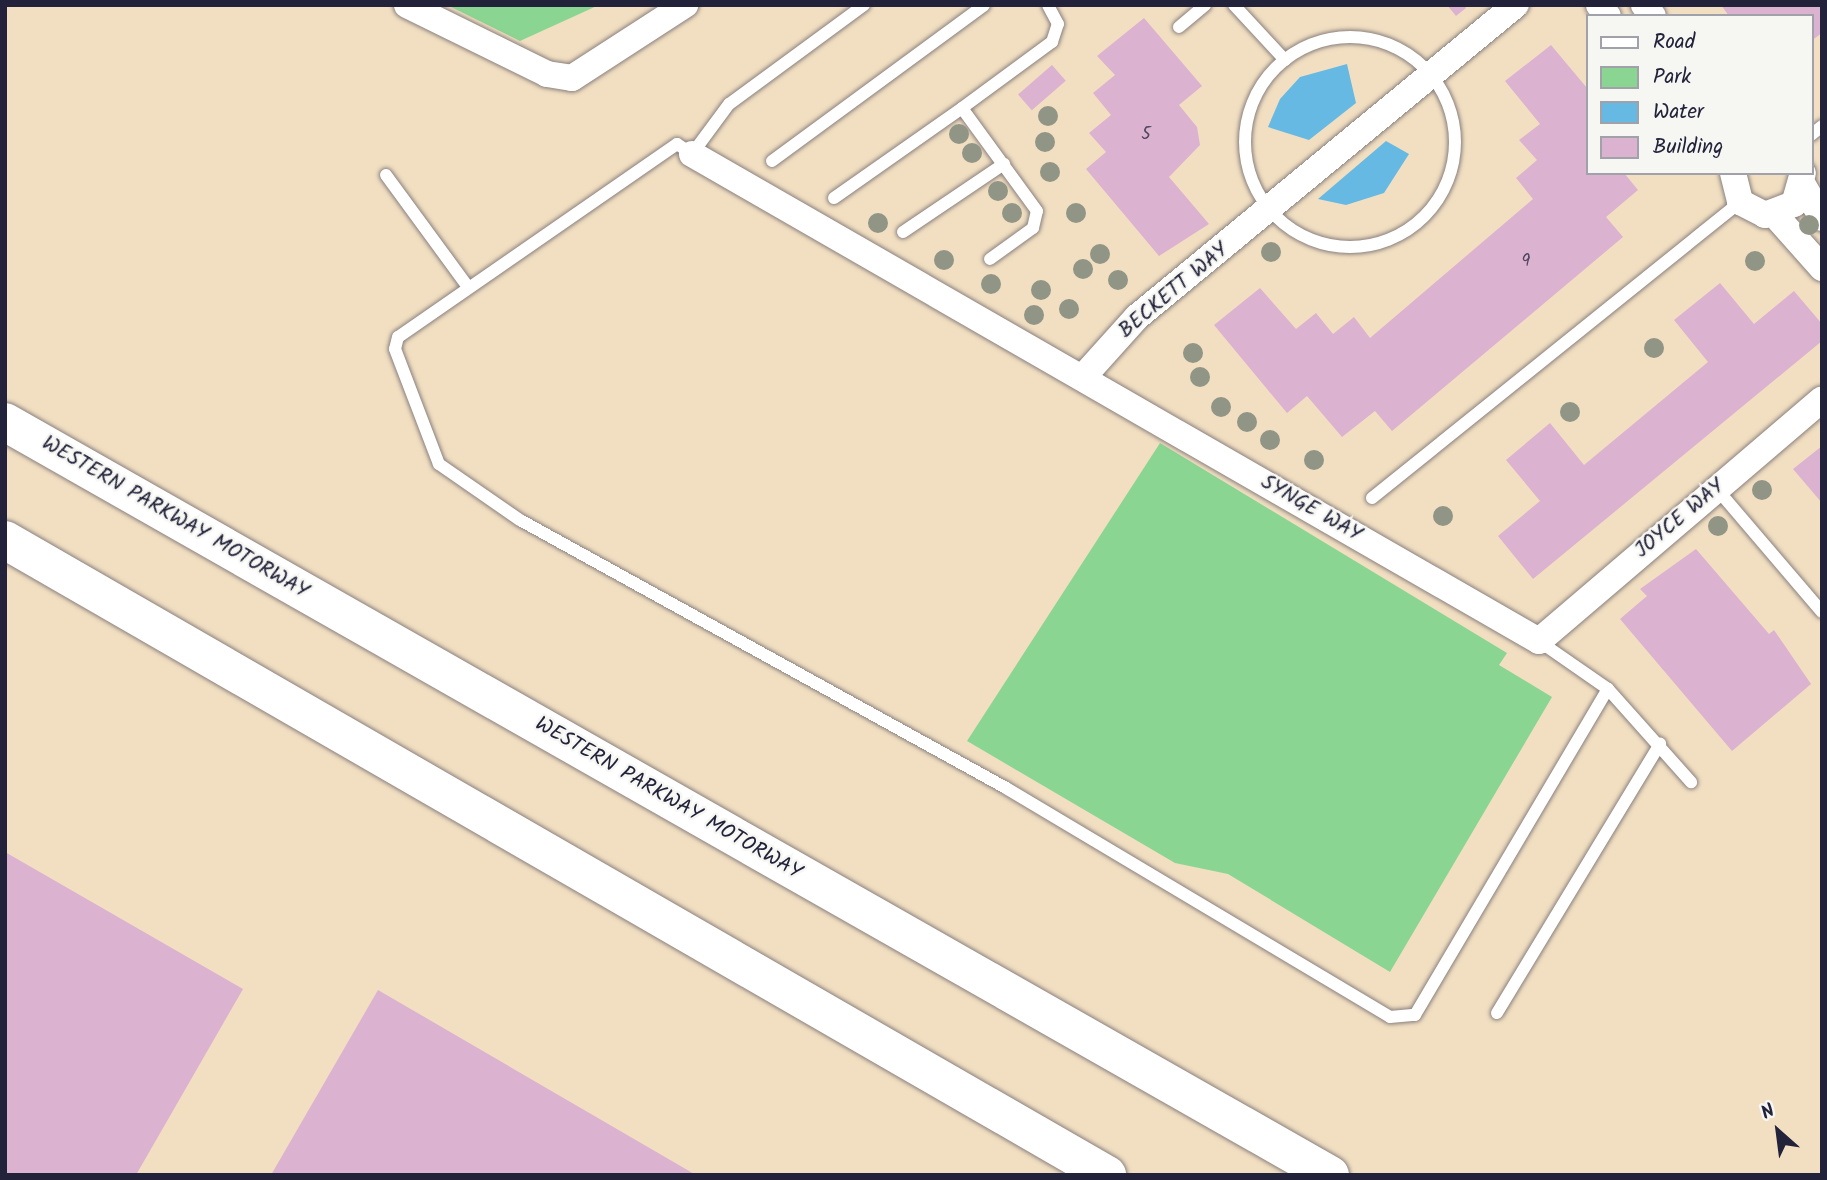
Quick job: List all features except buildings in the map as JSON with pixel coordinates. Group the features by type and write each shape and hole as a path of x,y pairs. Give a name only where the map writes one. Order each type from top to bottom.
{"highway":[{"name":"WESTERN PARKWAY MOTORWAY","path":"5,422 1330,1175"},
{"path":"5,540 1107,1175"}],"street":[{"path":"407,5 547,74 572,78 685,5"},
{"name":"BECKETT WAY","path":"1083,377 1137,317 1270,211 1516,5"},
{"name":"SYNGE WAY","path":"692,153 1539,641"},
{"path":"1733,175 1740,202 1756,213 1775,215 1794,204 1803,179"},
{"path":"1803,179 1822,218"},
{"path":"1775,215 1822,268"},
{"name":"JOYCE WAY","path":"1539,641 1822,399"}],"lane":[{"path":"864,5 729,104 692,153 677,144 397,337 395,349 439,464 466,487 1006,788 1390,1017 1415,1015 1608,689"},
{"path":"772,160 984,5"},
{"path":"834,198 1052,42 1058,24 1048,5"},
{"path":"1179,27 1205,5"},
{"path":"1234,5 1284,60"},
{"path":"1359,37 1397,48 1431,75 1450,110 1455,154 1441,196 1410,228 1347,247 1304,236 1270,211 1251,177 1245,140 1252,105 1284,60 1320,42 1359,37"},
{"path":"962,108 1004,164 1038,220 990,259"},
{"path":"903,232 1004,164"},
{"path":"386,175 468,287"},
{"path":"1372,498 1740,202"},
{"path":"1716,488 1822,612"},
{"path":"1539,641 1608,689 1661,744 1691,782"},
{"path":"1497,1013 1661,744"}],"green space":[{"path":"447,5 599,5 520,41"},
{"path":"1160,443 1507,653 1499,665 1552,697 1390,972 1228,874 1175,863 967,741"}],"water":[{"path":"1347,64 1356,103 1309,140 1268,127 1280,99 1300,77"},
{"path":"1386,141 1409,154 1384,193 1346,205 1318,199"}]}
